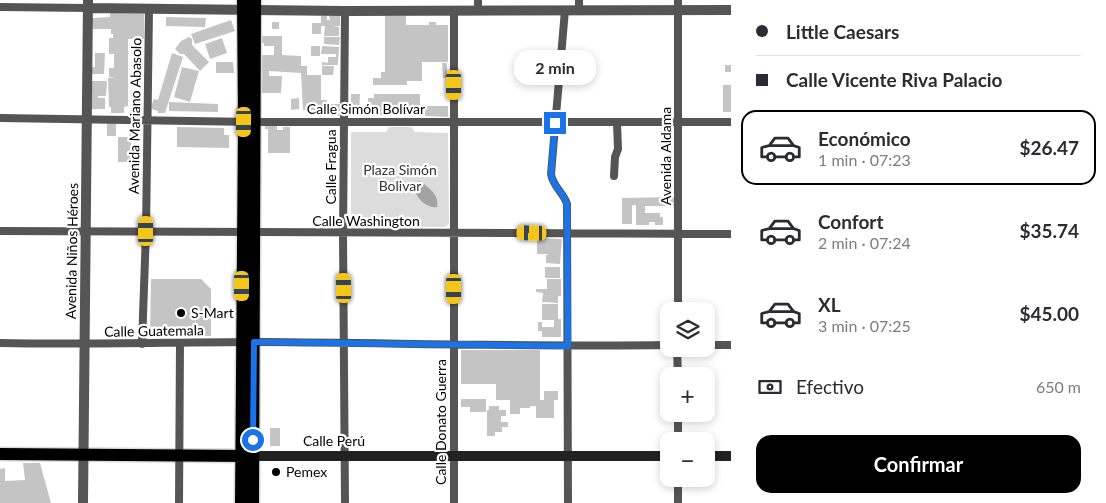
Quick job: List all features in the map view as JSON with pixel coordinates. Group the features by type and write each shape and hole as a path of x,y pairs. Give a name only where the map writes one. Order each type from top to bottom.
{"main road":[{"path":"241,503 247,456 249,5"},
{"name":"Calle Perú","path":"0,454 660,456"},
{"path":"247,456 253,503"},
{"path":"715,456 731,456"}],"street":[{"path":"78,0 89,5"},
{"path":"0,7 89,5 149,9 249,5 346,11 454,11 478,5 566,10 579,5 678,5 731,10"},
{"name":"Avenida Niños Héroes","path":"82,503 89,5"},
{"name":"Avenida Aldama","path":"678,5 678,302"},
{"name":"Avenida Mariano Abasolo","path":"142,344 146,231 149,9"},
{"path":"566,10 551,174 555,187 565,198 567,204 568,503"},
{"name":"Calle Fragua","path":"345,503 343,233 346,11"},
{"name":"Calle Donato Guerra","path":"454,11 454,503"},
{"name":"Calle Simón Bolívar","path":"0,118 249,122 731,122"},
{"path":"614,176 615,157 618,149 617,123"},
{"name":"Calle Washington","path":"0,231 731,234"},
{"name":"Calle Guatemala","path":"0,343 85,345 248,342 568,346 660,345"},
{"path":"179,503 180,343"},
{"path":"715,345 731,345"},
{"path":"678,487 678,503"}],"green space":[{"name":"Plaza Simón Bolivar","path":"389,127 411,127 415,132 448,133 449,224 445,227 351,227 351,132 386,132"}],"shaded area":[{"path":"420,181 435,195 437,207 428,206 417,196 414,182"}],"building":[{"path":"110,13 144,14 144,39 128,39 128,106 124,107 124,113 111,113 111,107 109,107 108,78 115,78 109,77 109,68 114,68 114,54 109,54 109,38 113,38 113,34 111,34 111,29 92,29 92,18 110,17"},
{"path":"327,15 327,20 330,20 329,16 340,16 340,26 333,26 339,27 339,36 324,36 325,26 321,26 321,34 312,34 312,23 321,23 321,16"},
{"path":"385,16 406,16 406,25 429,25 429,22 436,22 436,25 448,25 448,62 422,62 422,81 407,81 407,85 373,85 373,78 381,78 381,72 385,72"},
{"path":"166,17 206,18 205,27 166,26"},
{"path":"231,20 235,31 195,44 191,34"},
{"path":"272,22 279,22 279,29 272,29"},
{"path":"262,36 282,36 282,55 301,56 301,66 307,66 307,75 321,75 321,100 327,100 327,115 316,115 316,110 303,110 301,73 269,71 269,76 282,76 281,93 262,93 262,55 274,55 274,46 264,46"},
{"path":"189,37 192,39 192,45 209,62 200,71 184,54 180,54 175,49 181,41"},
{"path":"324,37 340,37 339,45 324,44"},
{"path":"222,38 227,53 210,59 205,44"},
{"path":"311,46 320,46 320,56 311,56"},
{"path":"322,46 339,47 338,65 322,65 322,62 328,63 328,57 336,57 336,54 321,54"},
{"path":"95,53 105,53 104,74 92,74 92,67 95,67"},
{"path":"172,53 183,57 165,113 158,113 158,111 152,109 152,104 154,99 158,100"},
{"path":"216,62 233,62 234,73 216,73"},
{"path":"442,63 447,63 447,78 443,78"},
{"path":"725,65 731,65 731,72 725,72"},
{"path":"322,66 334,66 333,75 322,75"},
{"path":"182,67 199,71 190,102 174,97"},
{"path":"91,81 107,81 106,96 98,96 98,98 105,98 105,109 90,109"},
{"path":"723,85 731,85 731,112 723,112"},
{"path":"351,94 360,94 359,115 351,115"},
{"path":"374,94 420,94 420,115 374,115 374,106 368,106 368,98 374,98"},
{"path":"299,98 299,109 291,110 291,99"},
{"path":"169,102 218,104 218,112 169,111"},
{"path":"328,104 340,104 340,116 328,114"},
{"path":"425,106 448,106 448,117 425,116"},
{"path":"107,123 116,123 116,136 107,136"},
{"path":"265,125 277,125 277,130 283,130 283,127 290,127 290,153 268,153 268,129 265,129"},
{"path":"177,127 224,128 224,135 229,135 229,148 177,147"},
{"path":"131,128 140,128 140,137 131,137 131,162 118,162 118,137 129,137"},
{"path":"674,197 674,206 645,206 645,213 660,213 660,217 663,217 663,225 655,225 655,222 649,222 649,225 636,225 636,205 632,205 632,224 622,224 622,198"},
{"path":"537,238 562,239 560,264 546,263 546,255 549,254 537,254"},
{"path":"545,267 560,267 560,278 545,278"},
{"name":"S-Mart","path":"151,279 201,279 211,289 211,336 150,336"},
{"path":"547,279 561,279 561,296 558,296 558,303 542,302 543,293 536,292 536,289 547,289"},
{"path":"542,304 558,304 558,319 561,319 561,337 542,337 542,331 538,331 538,322 542,322 542,327 554,327 554,320 542,320"},
{"path":"461,350 540,350 540,400 544,400 544,391 558,391 558,400 554,400 554,418 536,418 536,406 520,408 520,414 510,414 510,400 496,400 496,384 461,384"},
{"path":"461,399 486,399 486,412 470,412 470,407 461,407"},
{"path":"489,406 499,406 499,410 506,410 506,416 501,416 501,422 508,422 508,427 502,427 502,432 495,432 495,436 487,436 487,410 489,410"},
{"path":"270,428 280,428 280,446 270,446"},
{"path":"23,463 40,463 51,503 0,503 0,469 5,468 5,481 25,480"}],"place":[{"name":"S-Mart","path":"181,313"},
{"name":"Pemex","path":"276,472"}],"route":[{"path":"253,440 254,342 568,346 567,204 565,198 552,181 555,123"}]}
